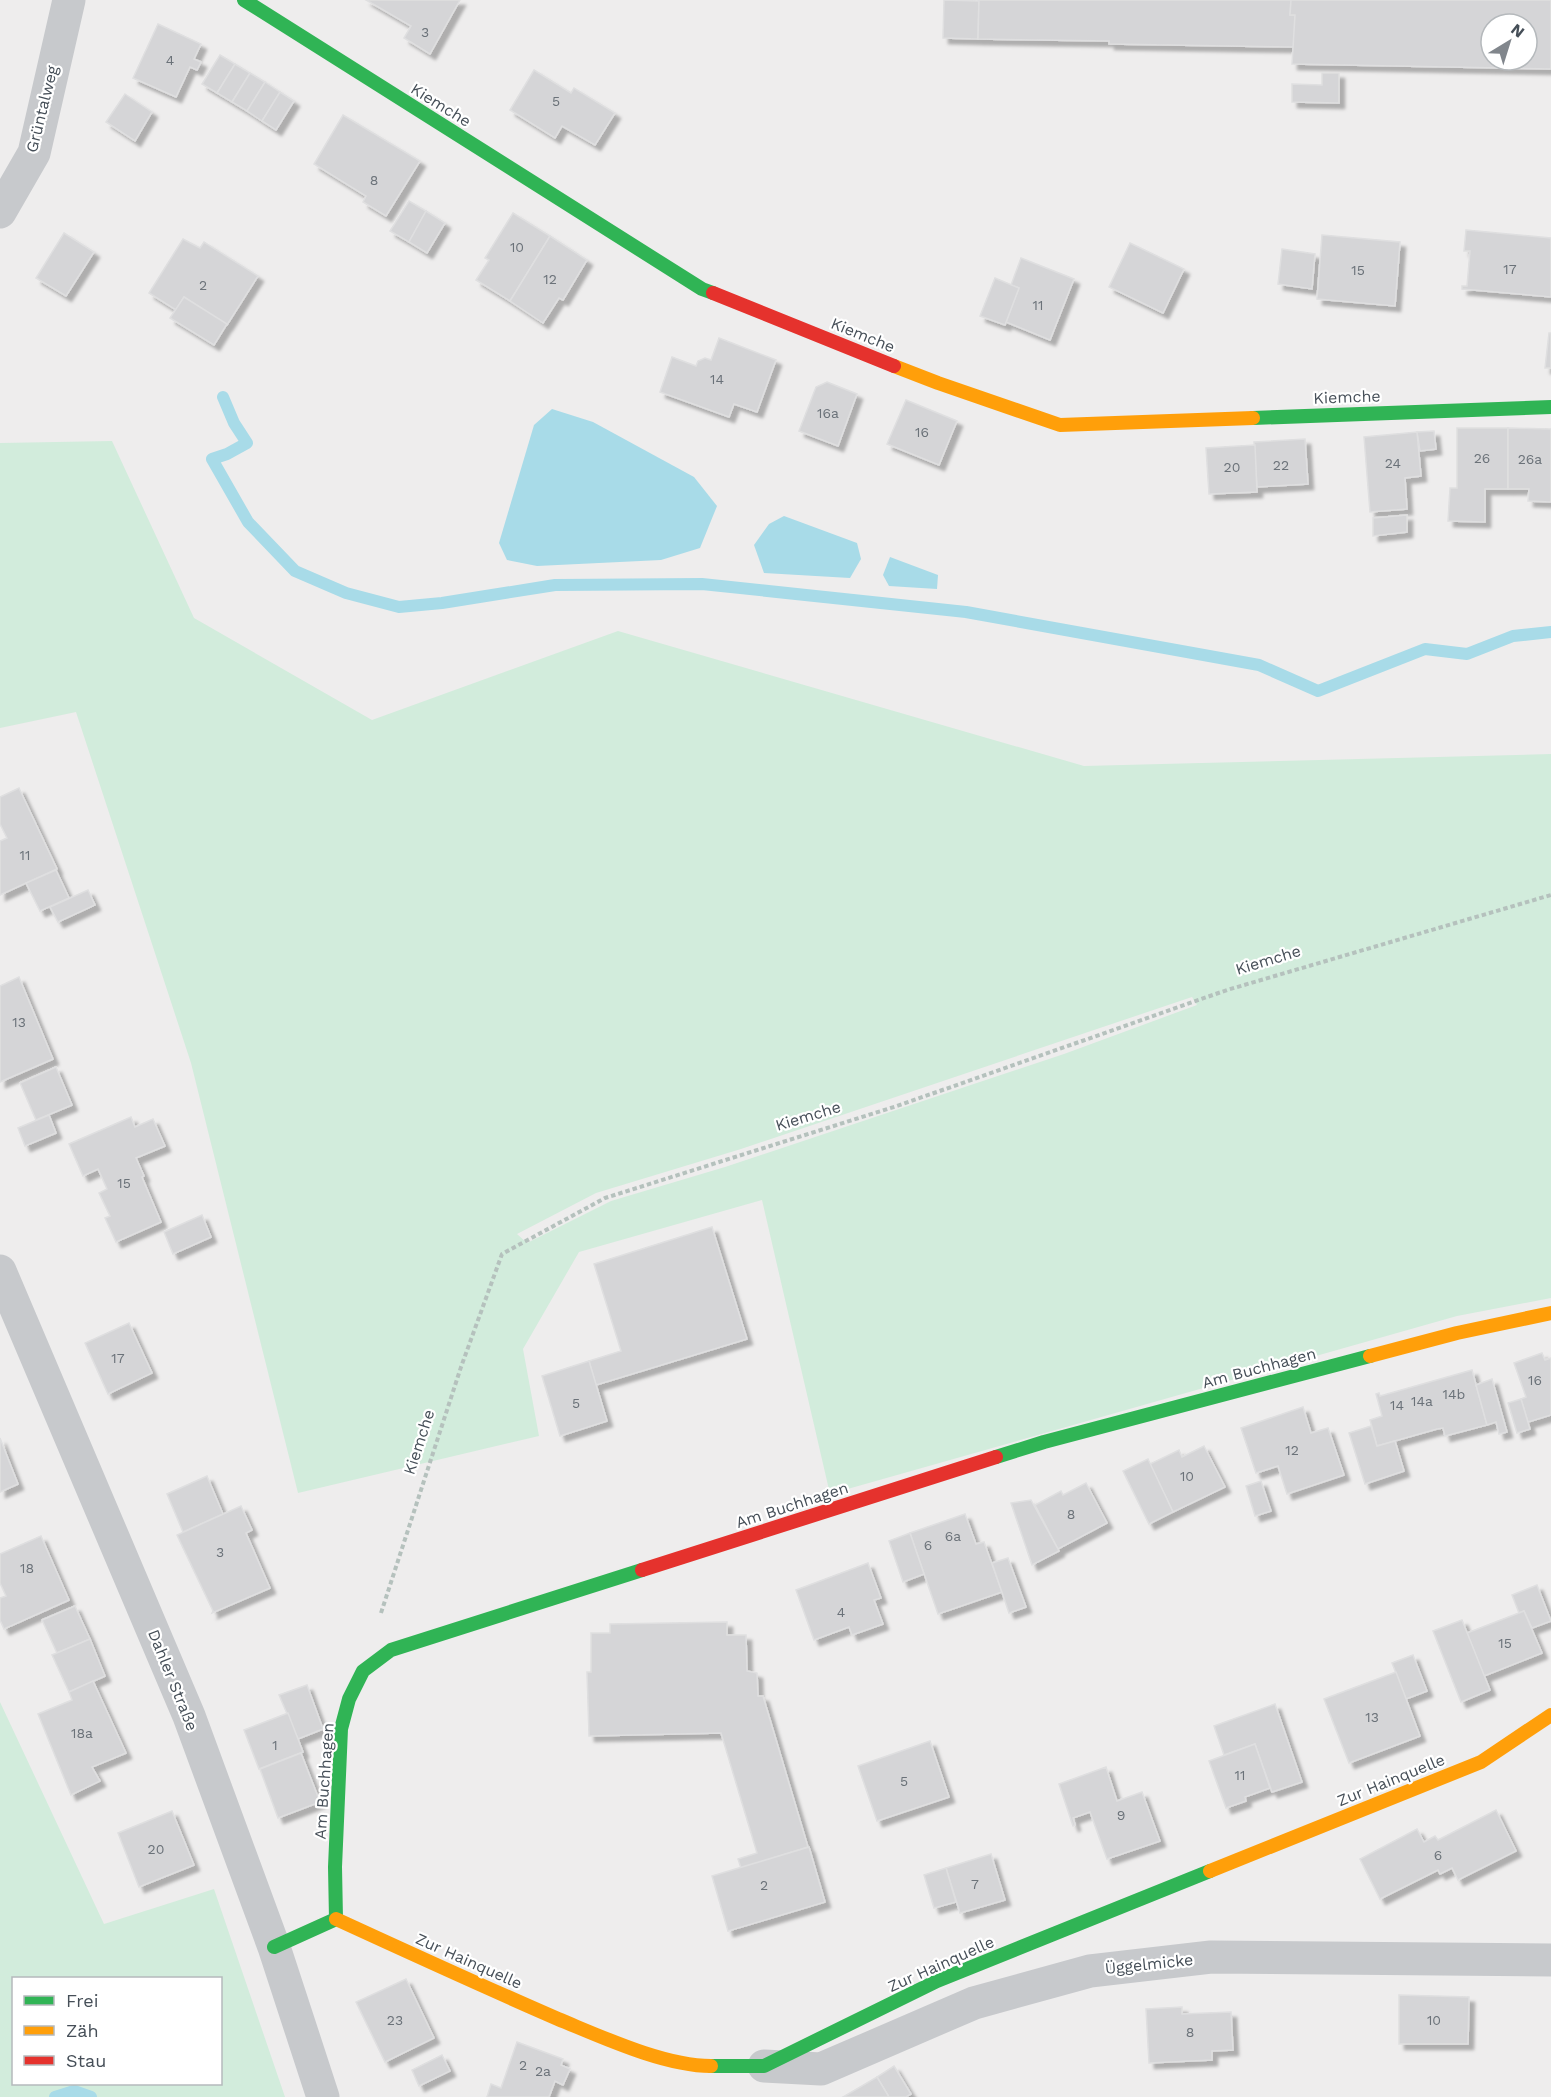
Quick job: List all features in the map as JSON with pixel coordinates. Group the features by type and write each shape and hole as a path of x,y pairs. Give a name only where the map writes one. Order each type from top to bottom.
{"street":[{"name":"Grüntalweg","path":"0,212 34,153 69,0"},
{"name":"Kiemche","path":"244,0 702,289 938,383 1060,425 1551,407"},
{"name":"Dahler Straße","path":"0,1272 189,1716 274,1947 324,2097"},
{"name":"Am Buchhagen","path":"336,1920 335,1866 341,1729 349,1699 363,1671 391,1650 1044,1442 1457,1333 1551,1312"},
{"name":"Zur Hainquelle","path":"336,1920 484,1987 616,2043 692,2066 764,2066 937,1981 1481,1762 1551,1715"},
{"path":"274,1947 336,1920"},
{"name":"Üggelmicke","path":"764,2066 821,2069 974,2003 1090,1971 1211,1957 1551,1960"}],"path":[{"name":"Kiemche","path":"381,1615 461,1367 502,1254 605,1198 897,1106 1227,990 1551,895"}],"green space":[{"path":"112,441 194,618 372,720 618,631 1084,766 1551,754 1551,1298 1457,1316 830,1494 762,1200 579,1252 523,1349 539,1436 298,1493 191,1063 76,712 0,728 0,443","holes":["1192,997 1197,1005 1064,1054 725,1167 611,1201 527,1243 517,1234 596,1193 741,1149"]},
{"path":"0,1702 104,1924 214,1889 285,2097 0,2097"}],"water":[{"path":"552,409 593,422 694,477 717,506 700,548 661,560 537,566 507,560 499,543 534,425"},
{"path":"784,516 857,543 861,559 850,578 764,573 754,545 769,524"},
{"path":"890,557 938,575 937,589 889,586 883,575"}],"building":[{"path":"366,0 460,0 430,54 404,38 411,26"},
{"path":"944,0 979,1 978,39 943,38"},
{"path":"979,0 1291,0 1290,15 1295,15 1294,47 978,39"},
{"path":"1291,0 1551,0 1551,69 1539,69 1539,12 1479,12 1479,68 1292,64 1295,15 1290,15"},
{"path":"158,24 201,44 194,59 201,62 197,70 190,67 176,97 133,78"},
{"path":"220,55 235,64 217,93 202,84"},
{"path":"235,64 250,73 232,102 217,93"},
{"path":"534,70 571,93 574,88 615,113 595,145 562,126 555,138 510,110"},
{"path":"250,73 265,82 247,111 232,102"},
{"path":"1322,73 1339,73 1339,103 1292,102 1292,84 1322,85"},
{"path":"265,82 280,92 262,121 247,111"},
{"path":"280,92 294,101 276,130 262,121"},
{"path":"125,94 152,112 135,141 106,122"},
{"path":"343,115 420,161 386,216 363,202 366,196 314,164"},
{"path":"409,201 426,211 409,242 390,231"},
{"path":"426,211 445,223 427,253 409,242"},
{"path":"513,213 550,236 510,301 476,280 489,260 485,258"},
{"path":"1466,230 1551,238 1551,297 1462,289 1462,286 1467,286 1470,251 1464,251"},
{"path":"64,233 94,252 66,296 36,278"},
{"path":"1322,235 1400,242 1395,306 1317,299"},
{"path":"550,236 587,260 563,300 559,298 543,323 510,301"},
{"path":"183,239 200,248 204,242 258,276 227,325 184,297 176,310 149,293"},
{"path":"1130,243 1184,269 1163,313 1109,287"},
{"path":"1282,249 1315,254 1312,289 1278,284"},
{"path":"1021,258 1074,279 1050,340 1006,322 1019,288 1011,285"},
{"path":"995,278 1019,288 1005,325 980,316"},
{"path":"184,297 227,324 214,345 170,318"},
{"path":"1549,333 1551,333 1551,368 1545,368"},
{"path":"719,338 776,360 757,412 734,404 729,417 660,392 672,357 696,366 698,361 705,358 711,360"},
{"path":"827,382 857,394 838,446 799,431 816,387"},
{"path":"906,400 957,421 939,465 887,444"},
{"path":"1457,428 1508,428 1508,489 1485,489 1485,522 1448,521 1450,488 1457,488"},
{"path":"1508,428 1551,429 1551,502 1528,501 1529,489 1508,489"},
{"path":"1434,431 1436,449 1420,451 1417,432"},
{"path":"1417,432 1421,476 1405,478 1407,509 1370,512 1364,437"},
{"path":"1305,439 1308,484 1257,487 1254,442"},
{"path":"1255,445 1257,492 1209,494 1206,448"},
{"path":"1407,515 1407,532 1373,536 1373,518"},
{"path":"19,788 57,869 0,895 0,841 7,838 0,824 0,797"},
{"path":"56,870 69,898 40,911 26,883"},
{"path":"88,890 95,905 58,922 50,907"},
{"path":"19,977 53,1059 0,1082 0,986"},
{"path":"56,1067 72,1105 36,1120 20,1083"},
{"path":"49,1115 56,1133 25,1146 18,1128"},
{"path":"131,1117 135,1127 153,1119 165,1146 136,1158 161,1222 116,1242 105,1218 110,1216 99,1193 107,1189 98,1169 83,1176 69,1144"},
{"path":"202,1215 211,1237 173,1254 164,1232"},
{"path":"712,1227 747,1339 596,1385 589,1361 621,1351 594,1264"},
{"path":"129,1323 152,1373 108,1394 85,1343"},
{"path":"1542,1353 1545,1360 1551,1358 1551,1415 1528,1422 1521,1399 1526,1397 1514,1363"},
{"path":"589,1361 607,1421 560,1436 542,1376"},
{"path":"1472,1370 1487,1425 1445,1436 1443,1428 1437,1429 1377,1446 1370,1420 1382,1416 1376,1394 1379,1393 1380,1396"},
{"path":"1492,1379 1507,1432 1499,1434 1496,1422 1487,1425 1476,1385"},
{"path":"1521,1399 1530,1429 1517,1433 1508,1403"},
{"path":"1303,1407 1311,1433 1328,1428 1344,1475 1287,1494 1278,1466 1256,1473 1241,1428"},
{"path":"1371,1426 1377,1446 1395,1441 1404,1471 1365,1484 1349,1433"},
{"path":"0,1438 18,1484 0,1492"},
{"path":"1204,1446 1225,1487 1173,1512 1150,1464 1179,1450 1182,1457"},
{"path":"1148,1459 1173,1512 1149,1524 1123,1471"},
{"path":"207,1476 223,1514 183,1532 167,1494"},
{"path":"1261,1481 1271,1511 1255,1516 1246,1486"},
{"path":"1086,1483 1107,1523 1058,1549 1035,1505 1061,1491 1063,1495"},
{"path":"1031,1500 1059,1551 1032,1565 1011,1503"},
{"path":"241,1506 252,1530 246,1533 270,1588 212,1613 177,1535"},
{"path":"965,1514 976,1544 984,1542 1002,1592 938,1614 910,1533"},
{"path":"910,1533 924,1574 903,1582 889,1541"},
{"path":"41,1536 69,1600 4,1629 0,1620 0,1598 6,1596 0,1583 0,1554"},
{"path":"1008,1558 1026,1607 1009,1613 992,1563"},
{"path":"868,1563 881,1598 874,1600 883,1624 852,1635 849,1627 814,1640 796,1590"},
{"path":"1537,1585 1551,1621 1532,1628 1524,1611 1519,1613 1512,1595"},
{"path":"75,1606 90,1639 57,1653 42,1620"},
{"path":"1524,1611 1542,1653 1484,1676 1467,1633"},
{"path":"1462,1620 1490,1690 1461,1702 1433,1631"},
{"path":"727,1622 727,1635 746,1635 747,1671 757,1673 758,1696 763,1696 808,1847 741,1868 738,1859 757,1853 721,1733 589,1736 587,1672 591,1672 591,1633 610,1633 610,1624"},
{"path":"90,1639 105,1676 69,1692 52,1655"},
{"path":"1413,1655 1427,1691 1406,1699 1392,1663"},
{"path":"1396,1672 1420,1736 1349,1763 1324,1699"},
{"path":"93,1681 126,1753 92,1767 100,1781 71,1795 38,1714 72,1700 69,1692"},
{"path":"307,1685 323,1729 298,1739 279,1695"},
{"path":"1275,1704 1302,1782 1272,1792 1255,1744 1224,1755 1214,1726"},
{"path":"288,1713 303,1752 259,1769 244,1730"},
{"path":"930,1741 949,1797 877,1821 858,1766"},
{"path":"1255,1744 1270,1788 1245,1797 1246,1801 1226,1808 1209,1761"},
{"path":"301,1753 320,1802 278,1818 260,1769"},
{"path":"1106,1767 1117,1801 1142,1792 1160,1841 1107,1859 1090,1812 1073,1818 1075,1825 1073,1826 1059,1784"},
{"path":"1496,1810 1516,1851 1458,1880 1452,1868 1440,1874 1438,1870 1380,1899 1360,1859 1417,1829 1424,1842 1435,1836 1438,1840"},
{"path":"172,1811 194,1865 139,1887 118,1833"},
{"path":"809,1847 825,1902 728,1931 712,1876"},
{"path":"991,1854 1005,1900 960,1913 946,1868"},
{"path":"946,1868 956,1902 934,1908 924,1875"},
{"path":"406,1979 434,2038 385,2062 356,2002"},
{"path":"1399,1995 1469,1997 1468,2044 1399,2044"},
{"path":"1182,2007 1182,2014 1231,2012 1233,2050 1212,2051 1212,2060 1149,2063 1146,2009"},
{"path":"517,2042 563,2059 561,2065 570,2069 563,2085 555,2081 549,2097 487,2097 491,2084 501,2088"},
{"path":"442,2055 450,2071 419,2086 412,2070"},
{"path":"894,2066 911,2094 906,2097 889,2097 877,2077"},
{"path":"877,2077 889,2097 843,2097"}],"waterway":[{"path":"223,397 234,423 247,443 212,459 248,522 295,571 346,593 399,607 442,603 555,585 702,584 966,612 1259,665 1318,691 1425,649 1467,654 1513,636 1551,632"},
{"path":"55,2097 74,2091 91,2097"}],"traffic: fast":[{"path":"244,0 702,289 713,293"},
{"path":"1253,418 1551,407"},
{"path":"996,1457 1044,1442 1370,1356"},
{"path":"274,1947 336,1919 335,1867 341,1729 349,1699 363,1671 391,1650 642,1570"},
{"path":"711,2066 764,2066 937,1981 1210,1871"}],"traffic: slow":[{"path":"894,366 1060,425 1253,418"},
{"path":"1370,1356 1457,1333 1551,1313"},
{"path":"1210,1871 1481,1762 1551,1715"},
{"path":"336,1919 502,1995 613,2042 673,2061 711,2066"}],"traffic: jam":[{"path":"713,293 894,366"},
{"path":"642,1570 996,1457"}]}
